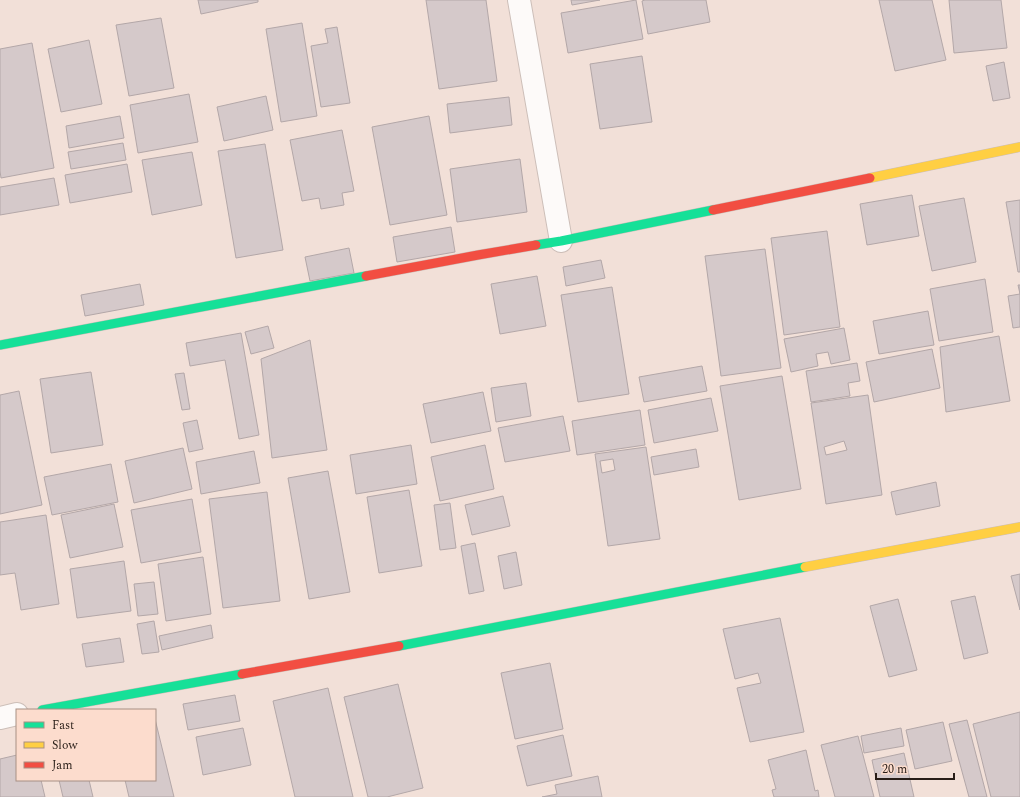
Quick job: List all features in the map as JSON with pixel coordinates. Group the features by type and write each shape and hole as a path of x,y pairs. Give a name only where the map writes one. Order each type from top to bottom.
{"street":[{"path":"519,0 561,240"},
{"path":"0,345 561,240 1020,147"},
{"path":"48,709 439,640 796,568 1020,527"},
{"path":"0,718 16,714"}],"building":[{"path":"198,0 258,0 258,2 201,14"},
{"path":"426,0 486,0 497,81 439,89"},
{"path":"571,0 600,0 572,5"},
{"path":"636,0 643,39 568,53 561,13"},
{"path":"706,0 710,22 648,34 642,1"},
{"path":"879,0 932,0 946,60 895,71"},
{"path":"949,0 1001,0 1007,48 954,53"},
{"path":"161,18 174,88 129,96 116,25"},
{"path":"302,23 317,116 281,122 266,29"},
{"path":"337,27 350,103 321,107 311,46 328,43 325,29"},
{"path":"89,40 102,104 61,112 48,49"},
{"path":"32,43 54,168 1,178 0,49"},
{"path":"642,56 652,122 600,129 590,64"},
{"path":"1004,62 1010,98 993,101 986,66"},
{"path":"189,94 198,142 138,153 130,105"},
{"path":"266,96 273,130 224,141 217,107"},
{"path":"509,97 512,125 450,133 447,104"},
{"path":"120,116 124,138 69,148 66,126"},
{"path":"429,116 447,215 390,225 372,127"},
{"path":"342,130 354,191 342,193 344,205 321,209 319,198 302,201 290,140"},
{"path":"123,143 126,160 71,169 68,152"},
{"path":"265,144 283,250 236,258 218,151"},
{"path":"192,152 202,205 152,215 142,160"},
{"path":"520,159 527,212 457,222 450,169"},
{"path":"127,164 132,192 70,203 65,175"},
{"path":"54,178 59,205 0,215 0,187"},
{"path":"912,195 919,236 867,245 860,204"},
{"path":"964,198 976,262 932,271 919,206"},
{"path":"1020,200 1020,272 1018,272 1006,202"},
{"path":"451,227 455,252 397,262 393,237"},
{"path":"827,231 840,327 784,335 771,238"},
{"path":"349,248 354,273 310,281 305,257"},
{"path":"765,249 781,368 721,376 705,256"},
{"path":"601,260 605,278 566,286 563,267"},
{"path":"537,276 546,326 500,334 491,284"},
{"path":"985,279 993,332 939,341 930,289"},
{"path":"140,284 144,305 85,316 81,295"},
{"path":"612,287 629,394 578,402 561,295"},
{"path":"1020,294 1020,327 1013,328 1008,296"},
{"path":"928,311 934,345 879,354 873,321"},
{"path":"268,326 274,348 251,354 245,332"},
{"path":"844,328 850,360 831,364 828,352 816,354 818,366 791,372 784,339"},
{"path":"241,333 259,435 239,439 225,360 190,366 186,343"},
{"path":"999,336 1010,401 946,412 940,347"},
{"path":"310,340 327,450 272,458 261,359"},
{"path":"932,349 940,388 874,402 866,362"},
{"path":"857,363 860,381 848,383 850,396 811,402 806,371"},
{"path":"702,366 707,391 644,402 639,377"},
{"path":"91,372 103,445 51,453 40,379"},
{"path":"184,373 190,409 182,410 175,374"},
{"path":"782,376 801,489 739,500 720,386"},
{"path":"526,383 531,416 496,422 491,388"},
{"path":"19,391 42,505 0,514 0,395"},
{"path":"483,392 491,431 431,443 423,404"},
{"path":"868,395 882,495 826,504 811,403","holes":["844,441 847,450 826,455 824,447"]},
{"path":"711,398 718,431 654,443 648,410"},
{"path":"640,410 645,445 577,455 572,421"},
{"path":"563,416 570,451 505,462 498,428"},
{"path":"197,420 203,449 189,452 183,423"},
{"path":"411,445 417,484 356,494 350,455"},
{"path":"485,445 494,489 440,501 431,457"},
{"path":"646,447 660,539 608,546 595,454","holes":["613,459 615,470 602,473 600,461"]},
{"path":"183,448 192,489 134,503 125,461"},
{"path":"696,449 699,467 654,475 651,457"},
{"path":"254,451 260,483 201,494 196,462"},
{"path":"111,464 118,502 52,515 44,477"},
{"path":"328,471 350,592 309,599 288,478"},
{"path":"936,482 940,506 896,515 891,492"},
{"path":"409,490 422,566 379,573 367,497"},
{"path":"267,492 280,601 223,608 209,499"},
{"path":"503,496 510,526 472,535 465,505"},
{"path":"192,499 201,552 141,563 131,510"},
{"path":"450,503 456,548 440,550 434,505"},
{"path":"114,504 123,547 70,558 61,515"},
{"path":"46,515 59,604 21,610 15,573 0,575 0,522"},
{"path":"475,543 484,591 469,594 461,546"},
{"path":"516,552 522,585 504,589 498,556"},
{"path":"203,557 211,614 166,621 158,564"},
{"path":"124,561 131,611 77,618 70,569"},
{"path":"1020,574 1020,610 1011,576"},
{"path":"154,582 158,614 138,616 134,584"},
{"path":"975,596 988,653 964,659 951,601"},
{"path":"898,599 917,670 889,677 870,606"},
{"path":"780,618 804,732 750,742 737,688 761,683 758,673 735,679 723,629"},
{"path":"154,621 159,652 142,654 137,624"},
{"path":"211,625 213,638 162,650 159,636"},
{"path":"120,638 124,662 86,667 82,644"},
{"path":"550,663 563,729 515,739 501,673"},
{"path":"398,684 423,788 387,797 368,797 344,697"},
{"path":"328,688 353,797 295,797 273,701"},
{"path":"235,695 240,721 188,730 183,704"},
{"path":"1020,712 1020,797 991,797 973,724"},
{"path":"967,720 987,797 969,797 949,724"},
{"path":"943,722 952,761 915,769 906,730"},
{"path":"156,723 174,797 129,797 125,781 156,781"},
{"path":"243,728 251,765 203,775 196,737"},
{"path":"901,728 904,746 864,753 861,736"},
{"path":"563,735 572,776 527,786 517,746"},
{"path":"858,736 874,797 835,797 821,745"},
{"path":"806,750 815,791 818,790 819,797 774,797 772,790 776,789 768,760"},
{"path":"904,753 914,797 880,797 872,760"},
{"path":"16,755 16,781 41,781 45,797 0,797 0,759"},
{"path":"598,776 602,797 542,797 557,794 555,785"},
{"path":"59,781 89,781 93,797 63,797"}],"traffic: fast":[{"path":"536,245 713,210"},
{"path":"0,345 366,276"},
{"path":"399,646 805,567"},
{"path":"48,709 242,674"}],"traffic: slow":[{"path":"870,178 1020,147"},
{"path":"805,567 1020,527"}],"traffic: jam":[{"path":"713,210 870,178"},
{"path":"366,276 536,245"},
{"path":"242,674 399,646"}]}
